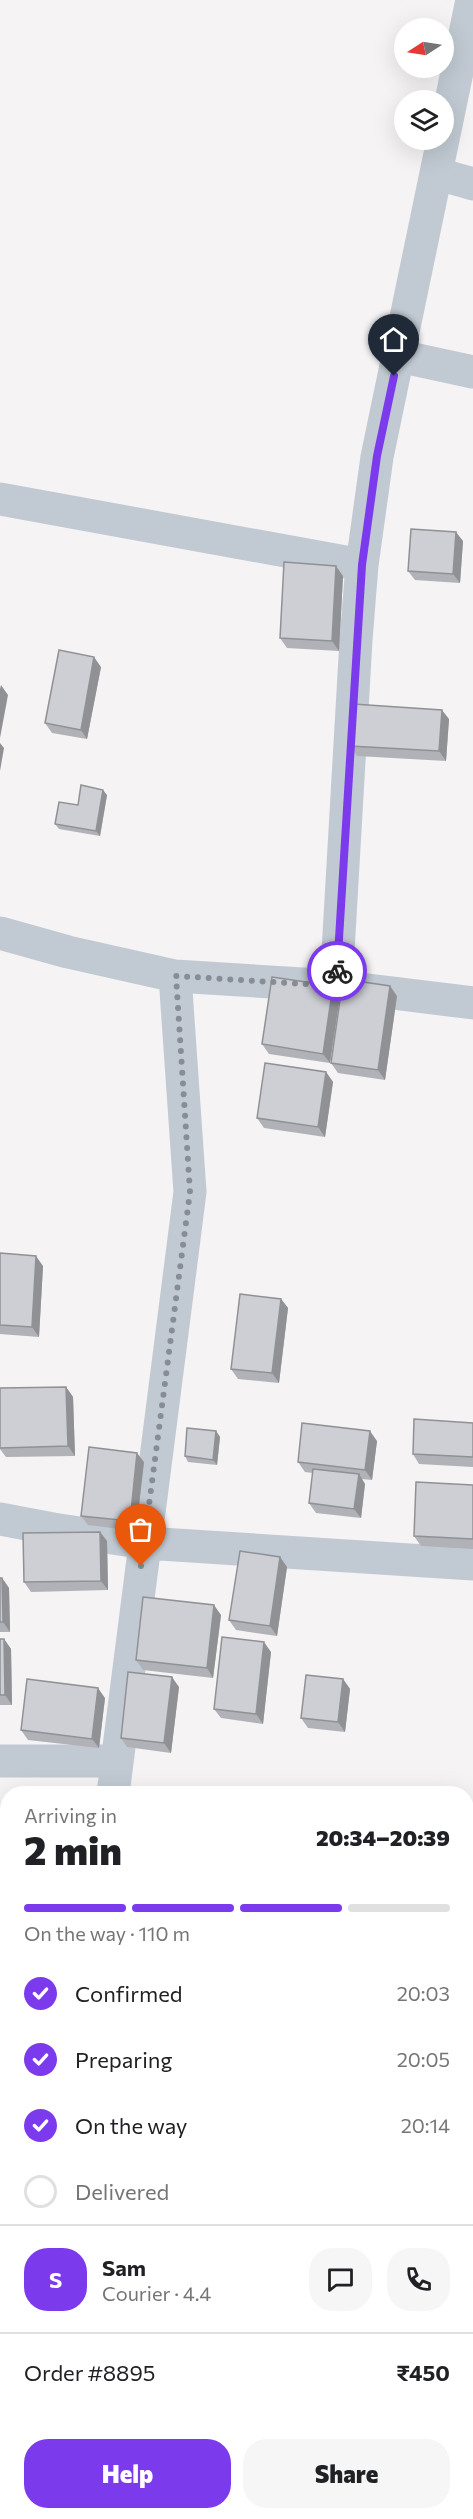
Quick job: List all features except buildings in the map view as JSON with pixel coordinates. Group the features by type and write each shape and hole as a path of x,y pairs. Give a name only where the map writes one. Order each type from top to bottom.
{"street":[{"path":"336,986 362,565 377,456 438,174 472,0"},
{"path":"438,174 473,184"},
{"path":"399,356 473,372"},
{"path":"0,499 362,565"},
{"path":"0,933 68,952 176,976 336,986 473,1003"},
{"path":"114,1786 190,1192 176,976"},
{"path":"0,1518 53,1529 145,1543 473,1564"},
{"path":"0,1761 117,1761"}],"way so far":[{"path":"141,1566 190,1192 176,976 243,982 336,986 337,971"}],"route":[{"path":"337,971 362,565 377,456 394,376"}]}
